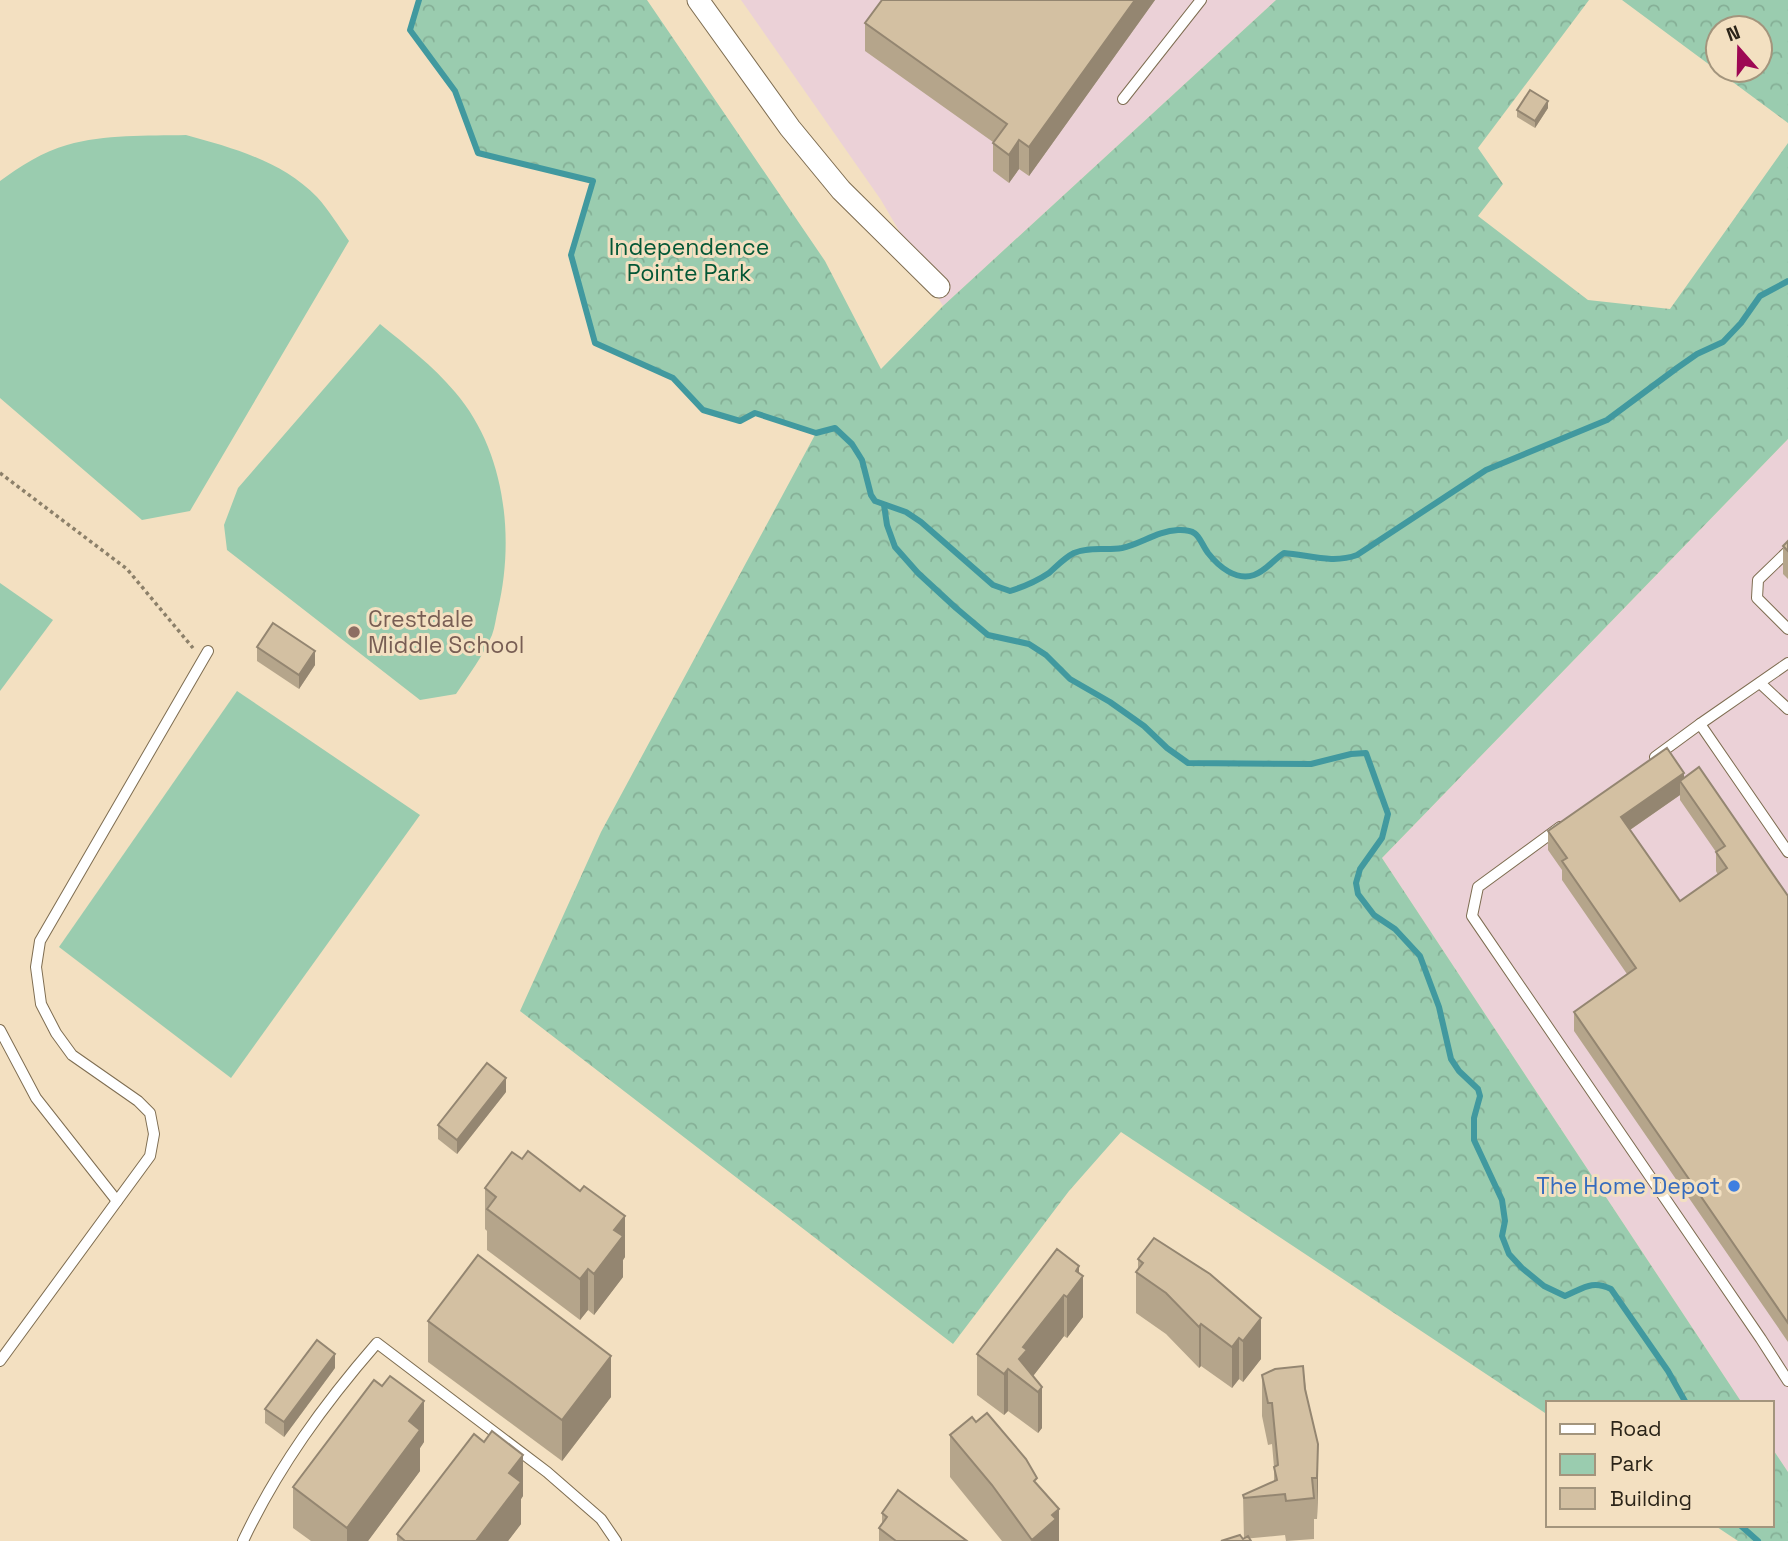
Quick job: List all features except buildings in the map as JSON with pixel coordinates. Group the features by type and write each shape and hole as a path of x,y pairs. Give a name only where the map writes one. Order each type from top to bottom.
{"street":[{"path":"698,0 790,128 841,190 939,287"}],"lane":[{"path":"1123,99 1201,0"},
{"path":"1788,551 1758,580 1757,598 1788,629"},
{"path":"0,1361 150,1156 154,1133 150,1113 138,1101 72,1055 56,1033 41,1004 36,967 40,941 205,656"},
{"path":"1644,765 1788,663"},
{"path":"1760,683 1788,709"},
{"path":"1700,724 1788,852"},
{"path":"1567,822 1478,887 1472,916 1762,1339 1788,1381"},
{"path":"0,1030 36,1098 117,1201"},
{"path":"243,1541 297,1443 333,1394 377,1343 547,1472 601,1519 616,1541"}],"path":[{"path":"0,473 127,569 205,656"}],"shaded area":[{"path":"741,0 1276,0 943,306 881,200"},
{"path":"1788,439 1788,1472 1774,1451 1774,1401 1741,1401 1382,858"}],"green space":[{"name":"Independence Pointe Park","path":"419,0 647,0 825,261 881,369 943,306 1276,0 1589,0 1478,148 1503,184 1478,216 1588,300 1670,309 1788,143 1788,439 1382,858 1741,1401 1546,1401 1546,1414 1121,1132 1069,1191 953,1344 520,1011 601,832 816,433 755,413 740,421 703,410 673,378 595,343 571,255 592,181 478,153 455,91 410,30"},
{"path":"1622,0 1788,0 1788,123 1735,84 1774,84 1774,14 1704,14 1704,61"},
{"path":"186,135 256,157 288,174 317,197 349,241 190,511 142,520 0,398 0,181 50,151 81,141 111,137"},
{"path":"380,324 438,373 472,415 485,440 502,495 505,553 494,629 475,666 456,694 420,700 227,550 224,525 238,488"},
{"path":"0,583 53,620 0,691"},
{"path":"237,691 420,815 231,1078 59,947"},
{"path":"1774,1451 1788,1472 1788,1541 1738,1541 1717,1527 1774,1527"}],"waterway":[{"path":"419,0 410,30 455,91 478,153 593,181 571,255 595,343 673,378 703,410 740,421 755,413 816,433 835,428 852,444 862,460 875,501 906,512 993,585 1010,591 1044,576 1074,553 1122,548 1178,530 1195,533 1217,563 1228,572 1241,576 1258,573 1284,553 1330,559 1357,555 1486,470 1607,420 1697,354 1723,342 1741,323 1760,296 1788,281"},
{"path":"884,505 887,525 895,547 918,573 956,608 988,635 1029,644 1046,655 1070,679 1144,726 1188,763 1311,764 1366,753 1388,814 1382,838 1360,869 1356,883 1358,894 1374,915 1395,929 1420,956 1439,1007 1451,1059 1478,1089 1480,1096 1474,1118 1474,1140 1502,1200 1505,1221 1502,1236 1509,1254 1544,1286 1565,1296 1593,1285 1611,1289 1668,1371 1685,1401"},
{"path":"1742,1527 1758,1541"}],"place":[{"name":"Crestdale Middle School","path":"354,632"},
{"name":"The Home Depot","path":"1734,1186"}]}
